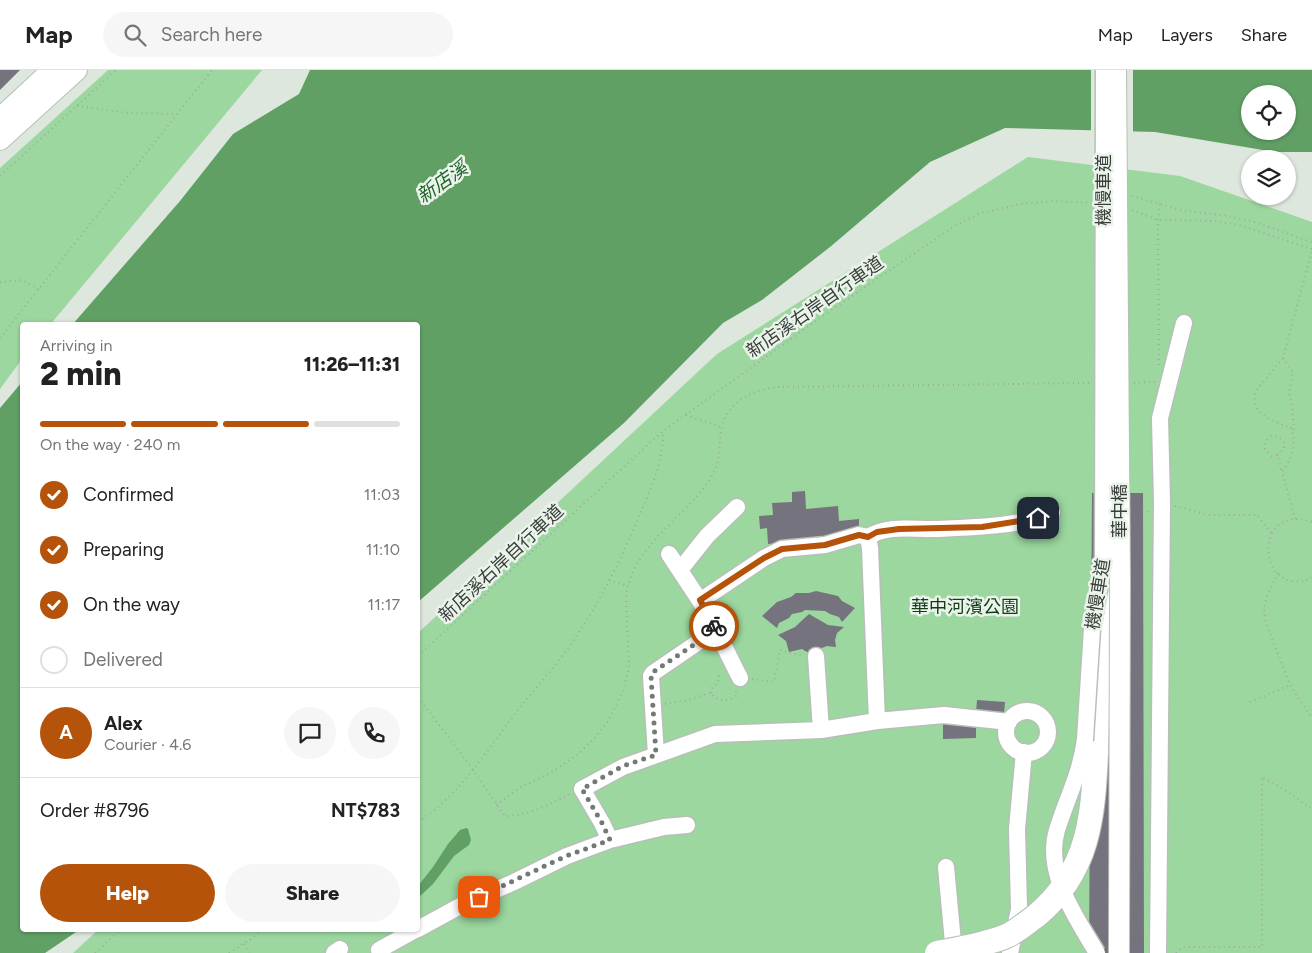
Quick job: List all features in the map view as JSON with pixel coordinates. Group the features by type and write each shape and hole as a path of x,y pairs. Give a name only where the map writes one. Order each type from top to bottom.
{"highway":[{"path":"970,953 1008,945 1028,922 1047,906 1071,874 1088,833 1095,782 1099,638 1102,611 1110,573"},
{"path":"937,953 964,948 1008,945"}],"main road":[{"path":"0,118 52,70"},
{"path":"0,140 77,70"},
{"name":"華中橋","path":"1108,70 1111,953"},
{"name":"華中橋","path":"1116,70 1120,580 1119,953"}],"lane":[{"name":"機慢車道","path":"1097,953 1058,882 1054,854 1056,832 1077,777 1086,739 1092,629 1103,566 1104,70"},
{"name":"機慢車道","path":"1122,70 1128,953"},
{"path":"1158,953 1162,502 1160,418 1184,323"},
{"path":"680,570 707,536 737,507"},
{"path":"700,600 764,558 782,549 825,545 859,535 868,537 877,532 892,530 982,527 1038,518 1052,513"},
{"path":"868,537 877,721"},
{"path":"669,554 700,600 716,630 734,680"},
{"path":"656,755 651,676 653,672 716,630"},
{"path":"816,656 821,730"},
{"path":"1032,712 1044,719 1048,733 1043,746 1037,750 1024,752 1018,750 1009,741 1007,734 1009,722 1019,713 1032,712"},
{"path":"610,840 582,789 623,766 715,734 821,730 877,721 944,715 1009,722"},
{"path":"1008,945 1019,909 1017,829 1024,752"},
{"path":"420,927 566,856 610,840 664,827 686,825"},
{"path":"946,867 954,953"},
{"path":"380,953 378,950 411,932"}],"path":[{"path":"0,176 116,70"},
{"path":"0,338 212,70"},
{"path":"76,106 128,113 176,114"},
{"path":"1129,195 1181,210 1245,220 1312,242"},
{"path":"1087,203 1096,200"},
{"name":"新店溪右岸自行車道","path":"420,654 663,431 827,313 956,225 981,213 1021,204 1052,201 1097,204"},
{"path":"1159,372 1158,220 1160,204"},
{"path":"1126,209 1136,210 1158,220 1218,220 1242,226 1312,250 1283,358 1256,391 1254,397 1255,406 1258,411 1269,419 1291,428 1294,433"},
{"path":"0,282 22,280 39,289"},
{"path":"1282,472 1292,453 1294,433 1289,393 1293,372 1283,358"},
{"path":"1130,383 1159,382"},
{"path":"496,804 521,787 550,773 576,756 593,740 608,721 624,688 629,667 626,597 633,571 657,538 689,506 713,474 718,457 722,428 728,413 747,395 775,387 1091,383"},
{"path":"685,414 722,428"},
{"path":"420,821 437,808 473,770 520,707 558,662 596,605 624,553 650,492 664,445 663,431"},
{"path":"1271,436 1280,437 1283,441 1284,450 1277,455 1272,456 1265,450 1265,442 1271,436"},
{"path":"1277,455 1295,519"},
{"path":"1162,502 1208,515 1257,515 1272,534"},
{"path":"1312,522 1304,519 1286,522 1272,534 1268,544 1268,555 1271,565 1278,573 1288,579 1299,581 1312,578"},
{"path":"1278,573 1267,596 1264,609 1266,623 1290,685 1312,718"},
{"path":"609,580 628,586"},
{"path":"734,680 737,695 733,699 714,699 711,693 713,687 718,683 719,676 724,674 734,680 774,682 780,650 806,657 816,656"},
{"path":"1250,702 1290,685"},
{"path":"653,705 682,702 711,693"},
{"path":"420,700 505,816 518,816 582,789"},
{"path":"1176,953 1183,947 1262,946 1262,777 1279,786 1312,809"},
{"path":"95,953 118,932"},
{"path":"230,953 259,932"},
{"path":"244,944 249,953"}],"green space":[{"path":"108,70 262,70 52,322 20,322 20,362 0,389 0,168"},
{"name":"華中河濱公園","path":"1028,157 1180,176 1241,197 1241,205 1263,205 1312,222 1312,953 73,953 96,932 420,932 420,631 717,354"}],"water":[{"name":"新店溪","path":"310,70 1312,70 1312,152 1263,150 1155,132 1005,128 930,162 830,247 762,300 723,323 624,423 420,600 420,322 75,322 180,201 233,134 299,94"},
{"path":"20,384 20,932 76,932 45,953 0,953 0,408"},
{"path":"468,829 471,840 469,845 454,856 433,884 420,896 420,883 460,830"}],"pier":[{"path":"1091,70 1133,70 1133,134 1091,133"}],"building":[{"path":"0,70 20,70 0,90"},
{"path":"805,491 806,509 838,506 839,521 859,519 859,529 836,539 768,544 767,528 760,529 759,516 773,515 772,503 792,502 792,492"},
{"path":"1092,493 1143,493 1144,953 1089,953"},
{"path":"816,591 838,596 842,601 855,608 842,622 839,617 825,611 805,610 792,614 789,618 779,623 777,628 762,616 777,602 796,593"},
{"path":"809,614 828,625 844,627 837,633 836,647 827,646 819,649 812,655 802,649 789,652 786,641 778,635 795,627"},
{"path":"977,700 1005,702 1004,714 976,712"},
{"path":"943,721 976,721 976,738 943,739"}],"way so far":[{"path":"479,897 566,856 610,840 582,789 623,766 656,755 651,676 653,672 716,630 714,626"}],"route":[{"path":"714,626 700,600 764,558 782,549 825,545 859,535 868,537 877,532 899,529 982,527 1038,518"}]}
